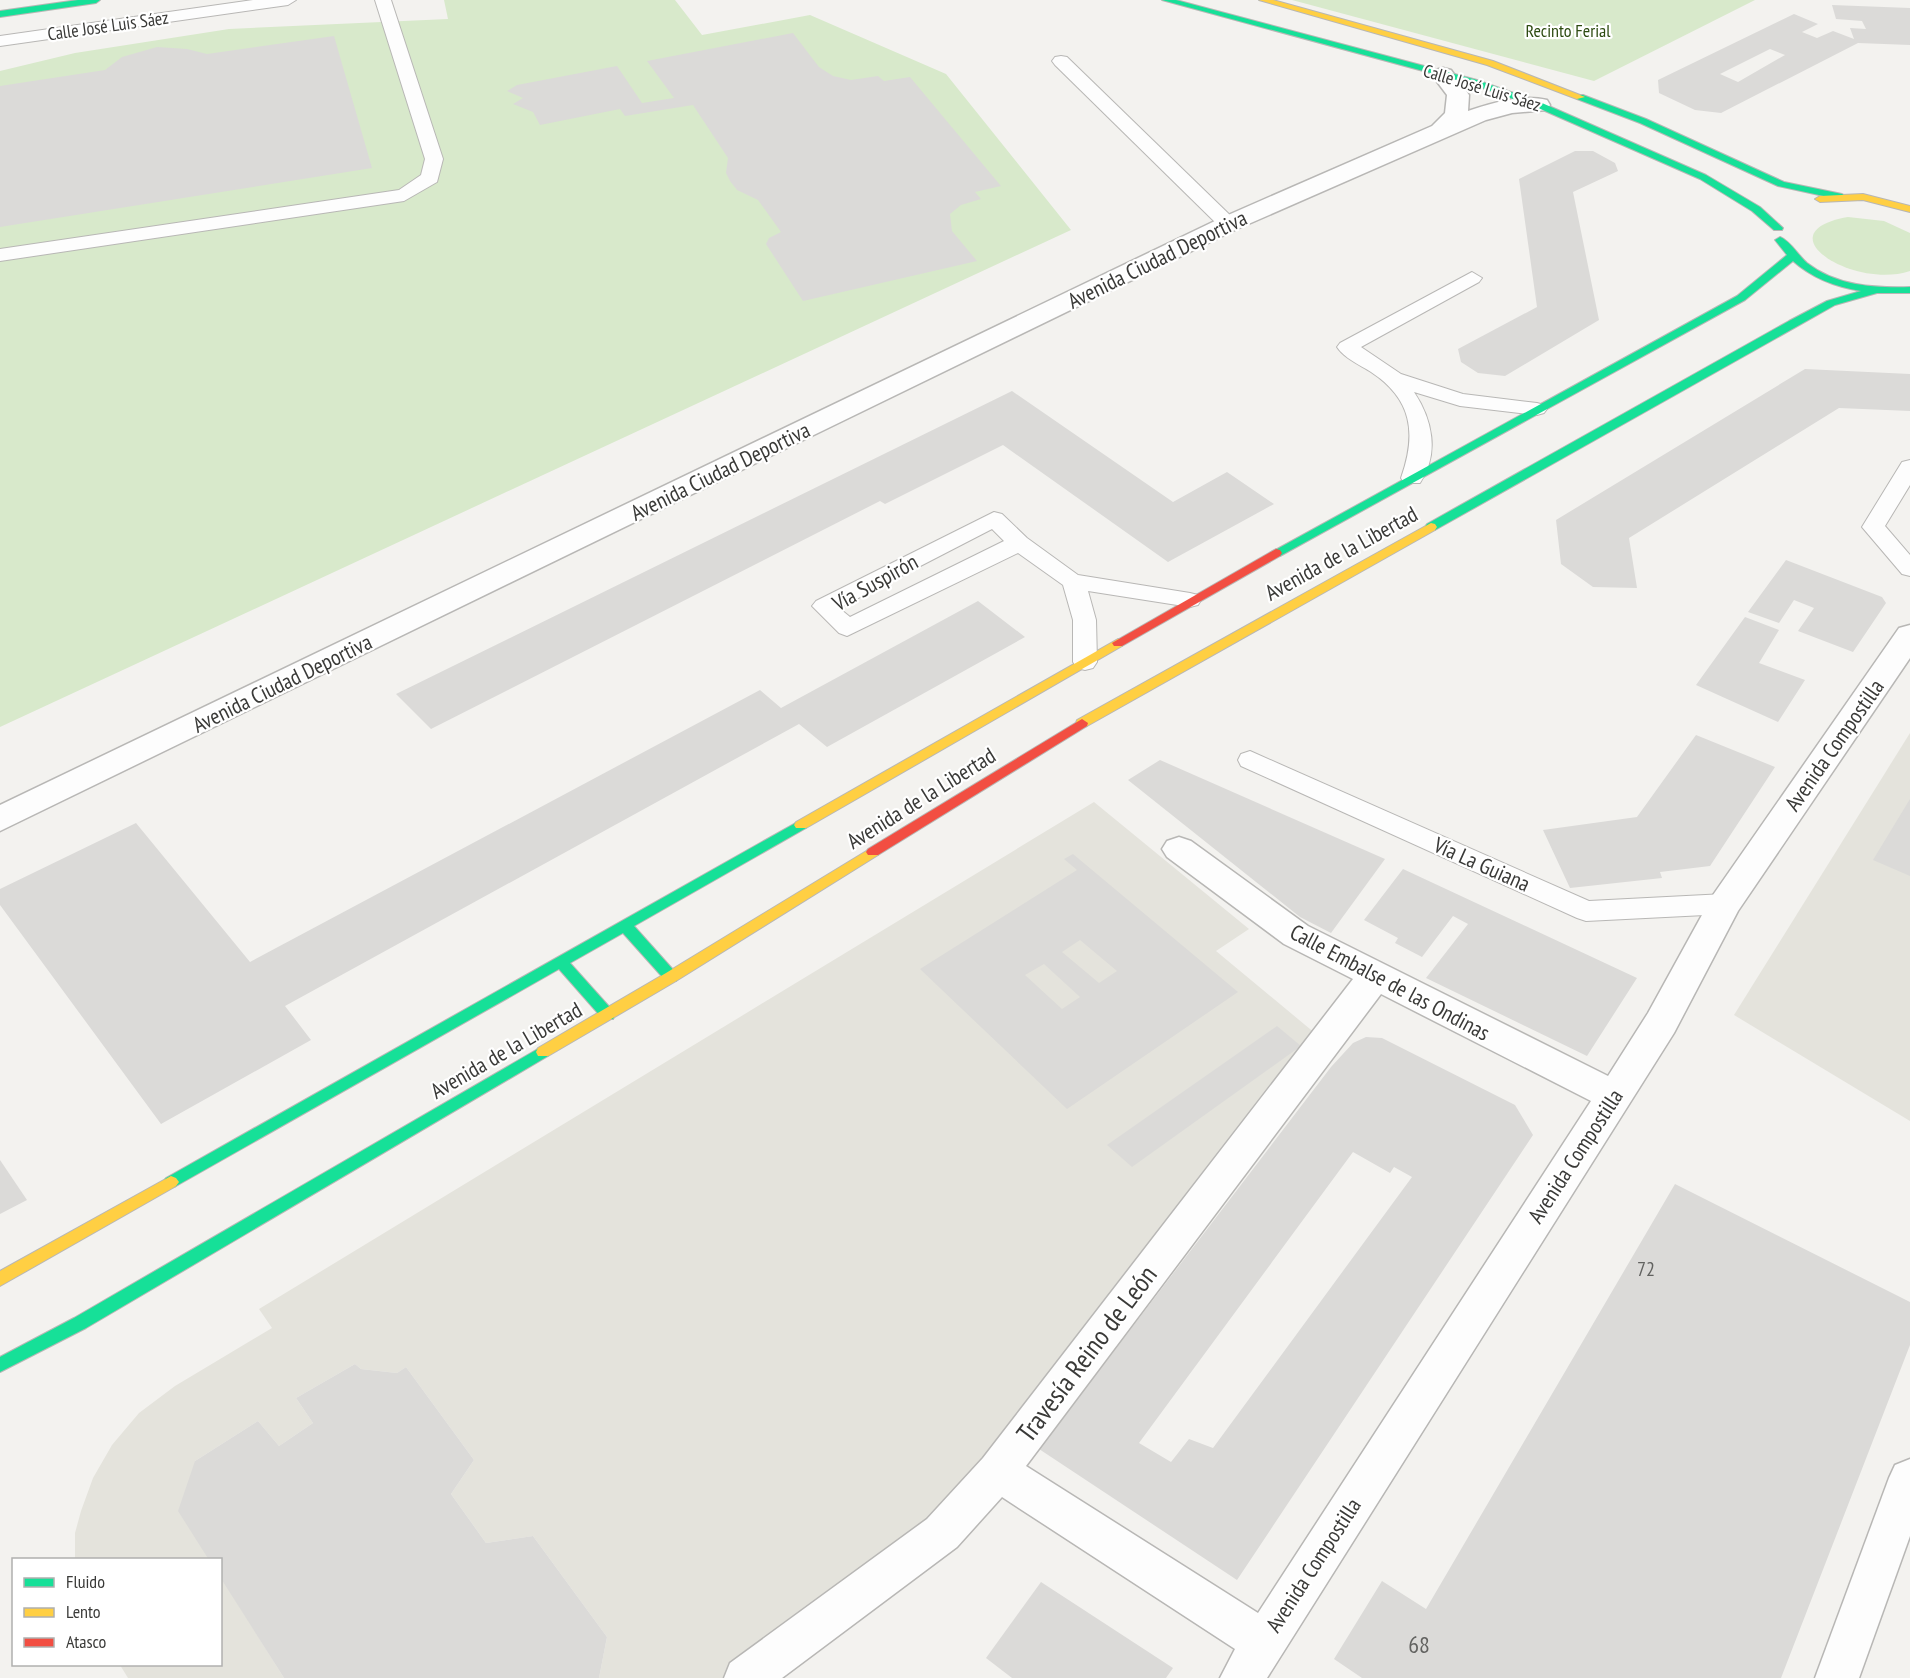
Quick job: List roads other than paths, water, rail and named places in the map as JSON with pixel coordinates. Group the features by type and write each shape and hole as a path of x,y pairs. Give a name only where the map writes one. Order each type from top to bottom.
{"main road":[{"name":"Calle José Luis Sáez","path":"0,14 96,0"},
{"name":"Calle José Luis Sáez","path":"1166,0 1443,75 1539,105 1703,177 1781,222 1780,242 1791,257"},
{"name":"Calle José Luis Sáez","path":"1263,0 1490,63 1643,121 1781,184 1842,197"},
{"path":"1885,201 1907,194"},
{"path":"1808,202 1842,197 1885,201 1910,209"},
{"path":"1791,257 1813,272 1843,284 1876,290 1909,290"},
{"name":"Avenida de la Libertad","path":"0,1279 624,926 1190,600 1741,298 1791,257"},
{"name":"Avenida de la Libertad","path":"0,1365 81,1323 608,1015 1080,724 1803,318 1831,303 1876,290"},
{"path":"624,926 671,977"},
{"path":"560,961 608,1015"}],"street":[{"path":"1442,129 1456,114 1458,94 1443,75"},
{"name":"Avenida Ciudad Deportiva","path":"0,819 1228,224 1478,115 1511,106 1539,105"},
{"name":"Avenida Compostilla","path":"1242,1678 1661,1023 1725,904 1910,635"},
{"name":"Calle Embalse de las Ondinas","path":"1179,849 1296,935 1374,977 1613,1095"},
{"name":"Travesía Reino de León","path":"746,1678 942,1533 998,1471 1374,977"},
{"path":"998,1471 1264,1642"},
{"path":"1837,1678 1910,1478"}],"lane":[{"name":"Calle José Luis Sáez","path":"0,41 288,0"},
{"path":"0,255 404,195 430,178 434,159 382,0"},
{"path":"1061,61 1228,224"},
{"path":"1472,278 1347,348 1394,378 1460,400 1538,409"},
{"path":"1394,378 1419,417 1422,431 1423,450 1412,478"},
{"path":"1910,467 1873,527 1910,569"},
{"name":"Vía Suspirón","path":"1018,543 847,628 824,606 994,519 1018,543 1072,581 1190,600"},
{"path":"1072,581 1080,597 1086,630 1085,662"},
{"name":"Vía La Guiana","path":"1250,760 1586,911 1725,904"}],"park label":[{"name":"Recinto Ferial","path":"1568,31"}]}
